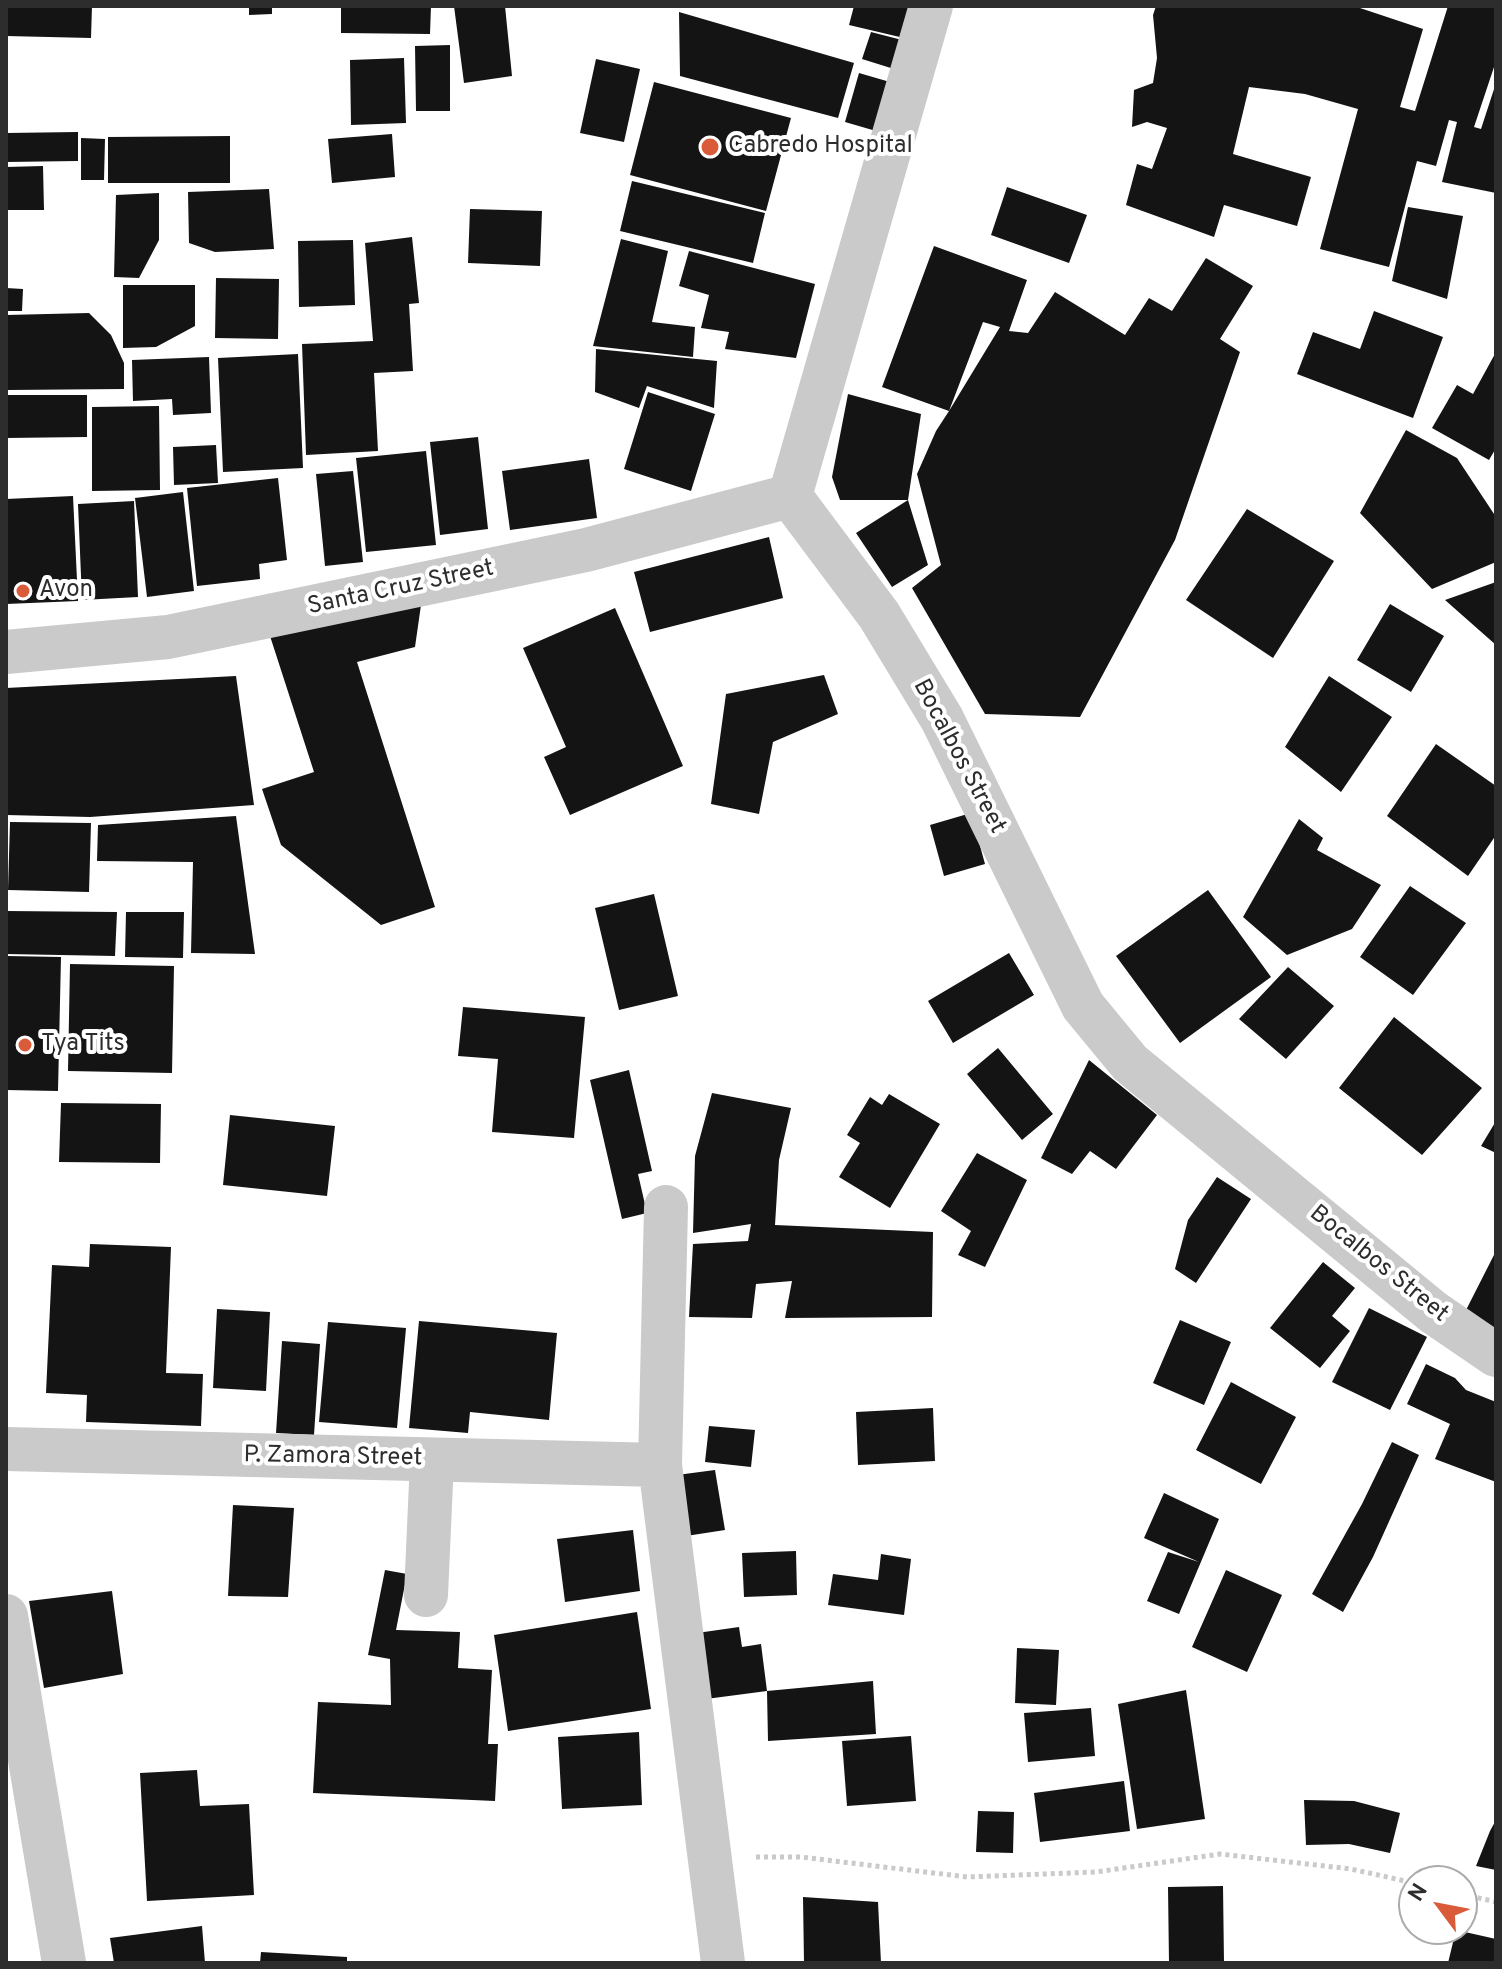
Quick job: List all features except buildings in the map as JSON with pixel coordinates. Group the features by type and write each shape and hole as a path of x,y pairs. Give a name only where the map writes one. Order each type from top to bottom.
{"street":[{"path":"790,496 931,6"},
{"name":"Santa Cruz Street","path":"6,652 168,637 586,550 790,496"},
{"name":"Bocalbos Street","path":"790,496 879,615 942,719 1083,1006 1130,1063 1433,1312 1496,1355"},
{"path":"666,1207 660,1465 723,1963"},
{"name":"P. Zamora Street","path":"6,1449 660,1465"},
{"path":"426,1595 432,1460"},
{"path":"6,1616 64,1963"}],"path":[{"path":"711,1857 801,1857 967,1877 1096,1872 1220,1854 1351,1869 1398,1879"}],"place":[{"name":"Cabredo Hospital","path":"710,147"},
{"name":"Avon","path":"23,591"},
{"name":"Tya Tits","path":"25,1045"}]}
